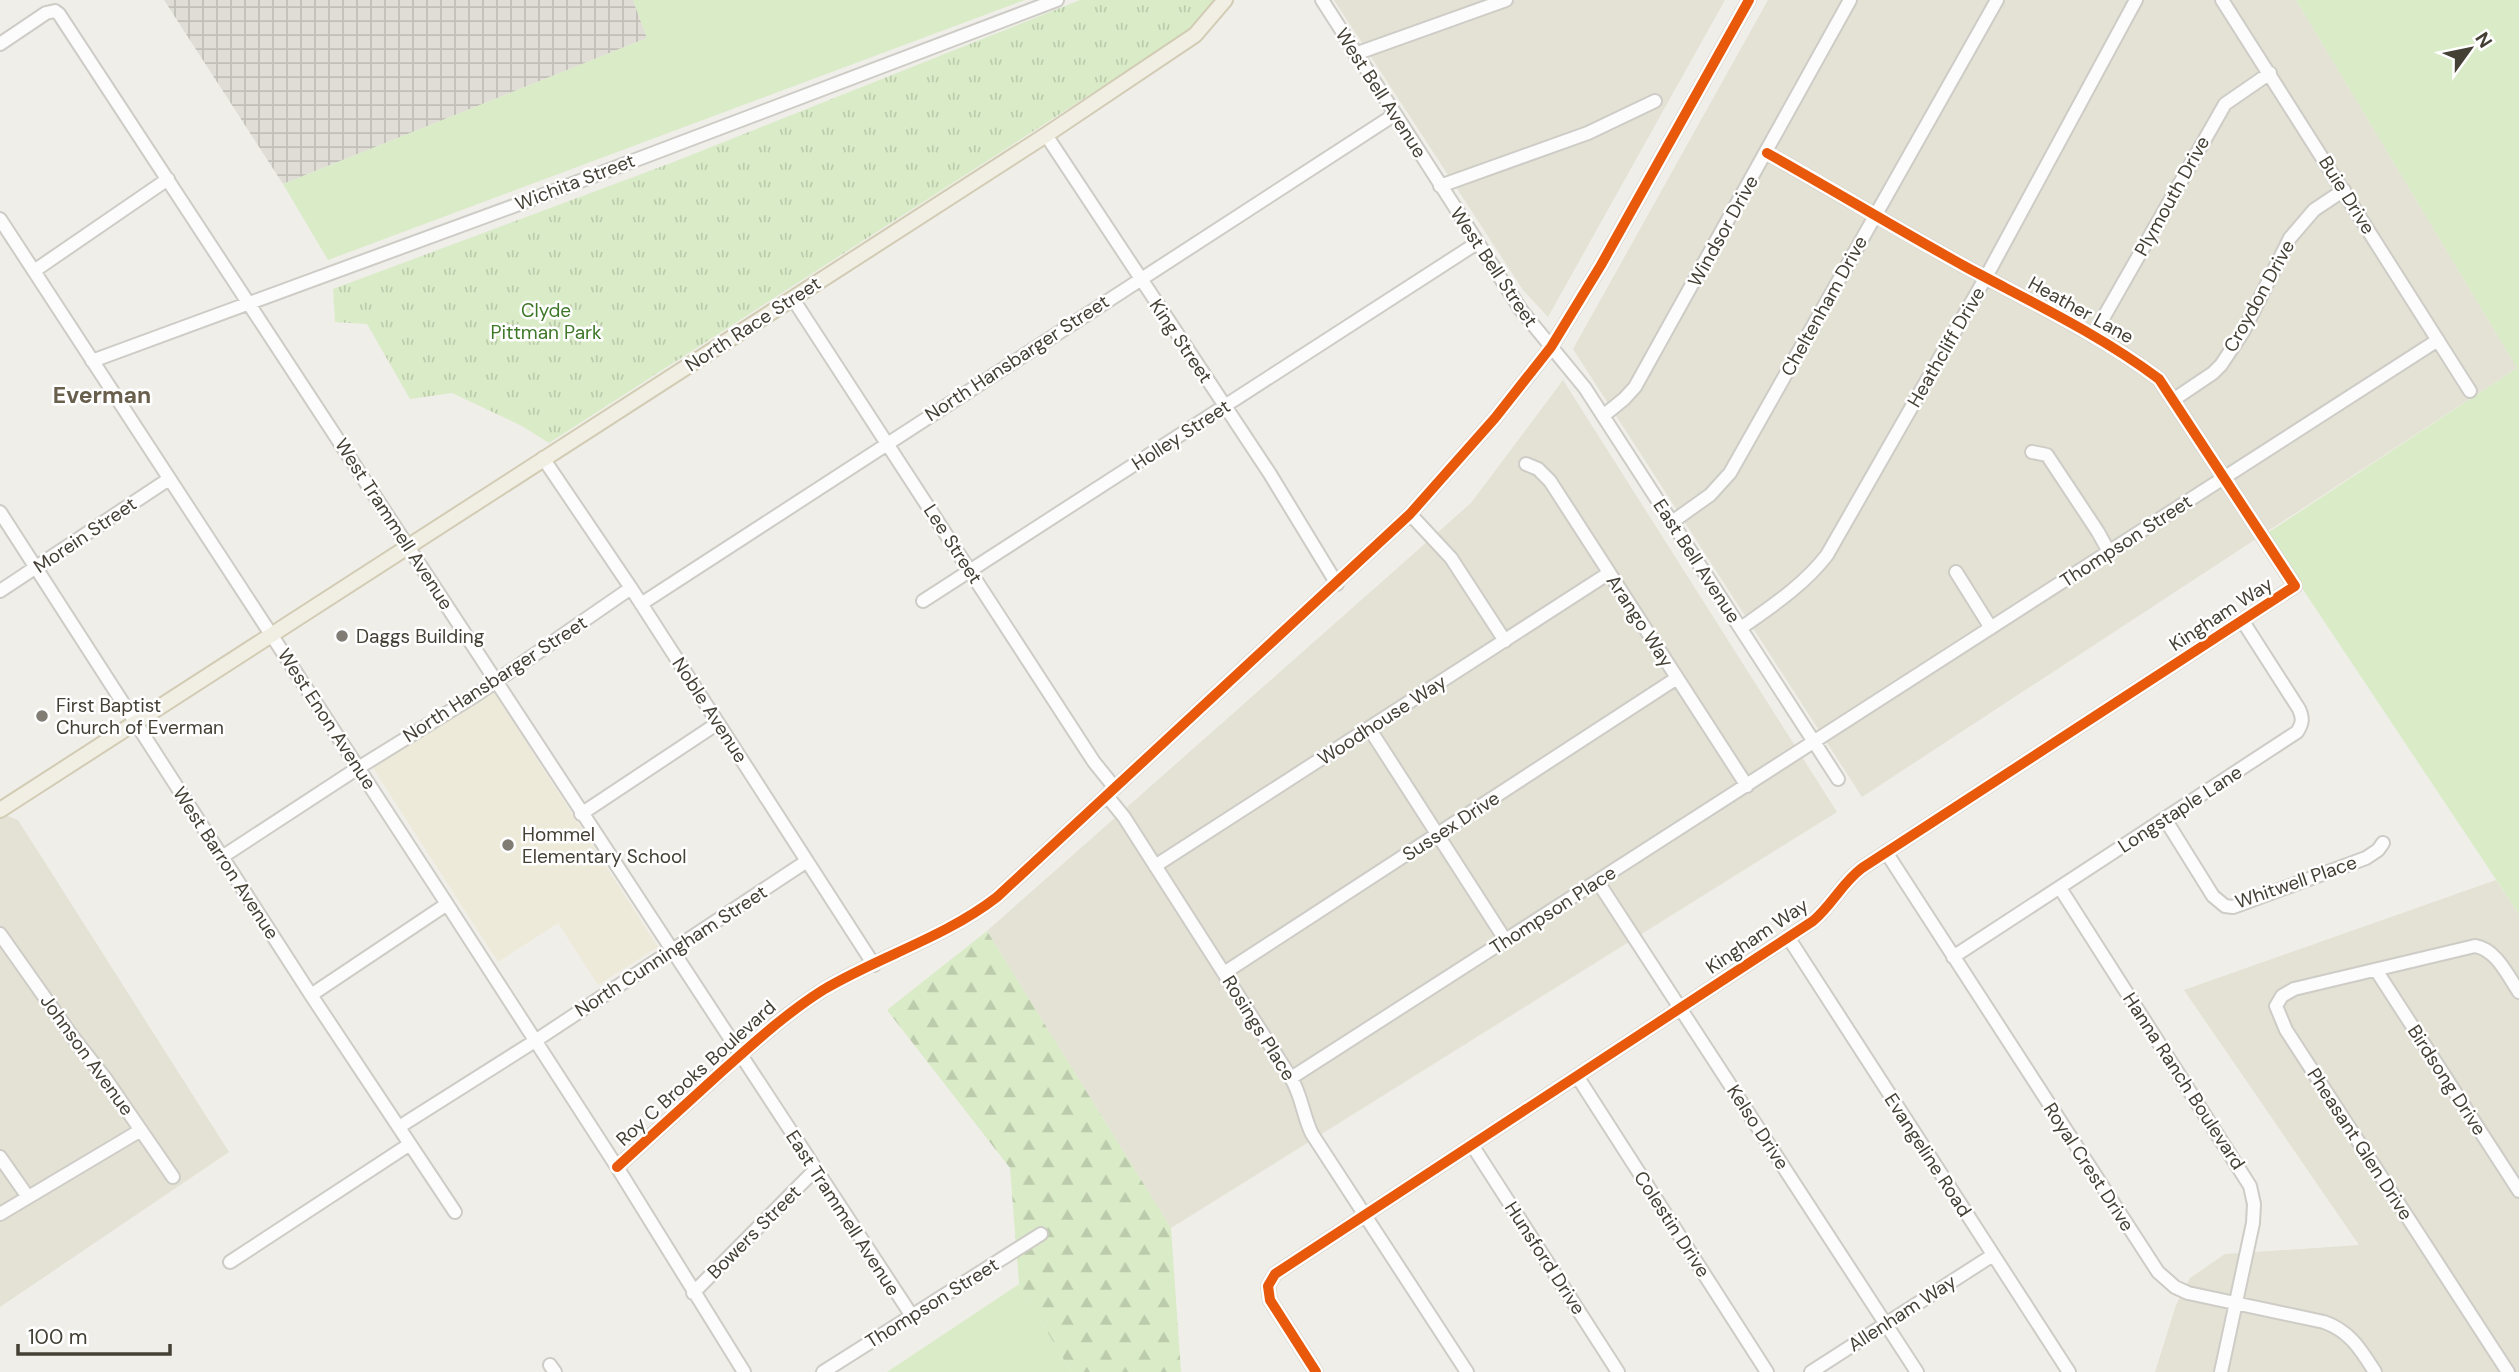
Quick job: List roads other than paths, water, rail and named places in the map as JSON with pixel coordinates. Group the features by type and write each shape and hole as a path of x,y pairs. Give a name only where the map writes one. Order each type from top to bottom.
{"main road":[{"name":"North Race Street","path":"0,810 1046,135 1195,35 1225,0"}],"street":[{"name":"Wichita Street","path":"92,361 538,197 1057,0"},
{"name":"West Bell Avenue","path":"1322,0 1440,186"},
{"path":"1355,54 1506,0"},
{"name":"Roy C Brooks Boulevard","path":"617,1167 796,1008 849,975 923,943 974,915 997,897 1410,514 1495,418 1551,347 1601,265 1749,0"},
{"name":"Windsor Drive","path":"1603,416 1624,400 1635,387 1850,0"},
{"name":"Cheltenham Drive","path":"1672,522 1710,495 1730,473 1997,0"},
{"name":"Heathcliff Drive","path":"1741,628 1784,597 1815,570 1827,555 1986,277 2136,0"},
{"name":"Buie Drive","path":"2222,0 2470,391"},
{"name":"West Trammell Avenue","path":"0,44 46,13 55,10 250,302 775,1110"},
{"name":"Plymouth Drive","path":"2093,336 2225,104 2270,73"},
{"path":"1440,186 1588,133 1655,101"},
{"name":"North Hansbarger Street","path":"641,604 1394,115"},
{"name":"King Street","path":"1046,135 1270,474 1337,584"},
{"name":"Heather Lane","path":"1767,153 2093,336 2131,358 2159,379 2295,586"},
{"path":"34,271 168,179"},
{"name":"West Bell Street","path":"1440,186 1521,310 1551,347"},
{"name":"Croydon Drive","path":"2174,400 2221,365 2243,332 2290,238 2315,210 2344,190"},
{"name":"West Enon Avenue","path":"0,219 617,1167 744,1372"},
{"name":"Holley Street","path":"923,601 1477,243"},
{"name":"Lee Street","path":"793,299 1111,792"},
{"name":"Thompson Street","path":"1815,743 2438,340"},
{"name":"East Bell Avenue","path":"1551,347 1585,388 1838,779"},
{"path":"2032,452 2047,455 2059,470 2109,552"},
{"name":"Noble Avenue","path":"543,458 631,588 874,965"},
{"name":"Arango Way","path":"1526,464 1538,469 1550,481 1746,786"},
{"name":"Morein Street","path":"0,591 169,479"},
{"name":"West Barron Avenue","path":"0,512 311,995 455,1212"},
{"path":"1410,514 1456,565 1505,641"},
{"path":"1956,572 1991,628"},
{"name":"Woodhouse Way","path":"1156,866 1609,573"},
{"name":"Kingham Way","path":"1316,1372 1270,1300 1268,1286 1275,1274 1788,937 1824,911 1852,876 1886,852 2295,586"},
{"name":"North Hansbarger Street","path":"222,858 495,681 631,588"},
{"name":"Longstaple Lane","path":"1954,957 2291,737 2302,725 2300,709 2242,620"},
{"name":"Sussex Drive","path":"1224,973 1677,678"},
{"path":"581,814 719,723"},
{"path":"1369,728 1506,941"},
{"name":"Thompson Place","path":"1291,1078 1815,743"},
{"name":"Rosings Place","path":"1111,792 1124,817 1291,1078 1298,1090 1312,1134 1467,1372"},
{"name":"Whitwell Place","path":"2165,819 2213,896 2225,906 2233,907 2365,858 2378,850 2383,843"},
{"name":"Royal Crest Drive","path":"1886,852 2158,1272 2175,1287 2188,1293 2339,1327 2358,1346 2375,1372"},
{"name":"North Cunningham Street","path":"399,1127 535,1041 807,861"},
{"name":"Kelso Drive","path":"1598,882 1917,1372"},
{"name":"Hanna Ranch Boulevard","path":"2060,888 2250,1186 2254,1204 2253,1223 2221,1372"},
{"path":"311,995 447,904"},
{"name":"Johnson Avenue","path":"0,934 173,1177"},
{"name":"Evangeline Road","path":"1788,937 2068,1372"},
{"name":"Pheasant Glen Drive","path":"2508,1372 2278,1015 2276,1006 2282,996 2294,989 2475,946 2485,947 2492,954 2519,992"},
{"name":"Birdsong Drive","path":"2376,970 2519,1191"},
{"name":"Colestin Drive","path":"1577,1076 1767,1372"},
{"name":"East Trammell Avenue","path":"775,1110 912,1316"},
{"path":"0,1214 141,1130"},
{"path":"230,1262 410,1144"},
{"name":"Hunsford Drive","path":"1472,1145 1618,1372"},
{"path":"0,1157 28,1197"},
{"name":"Bowers Street","path":"693,1293 814,1171"},
{"name":"Thompson Street","path":"823,1372 1041,1234"},
{"name":"Allenham Way","path":"1811,1372 1993,1255"}],"place":[{"name":"Daggs Building","path":"342,636"},
{"name":"First Baptist Church of Everman","path":"42,716"},
{"name":"Hommel Elementary School","path":"508,845"}],"district":[{"name":"Everman","path":"102,395"}],"park label":[{"name":"Clyde Pittman Park","path":"546,321"}]}
